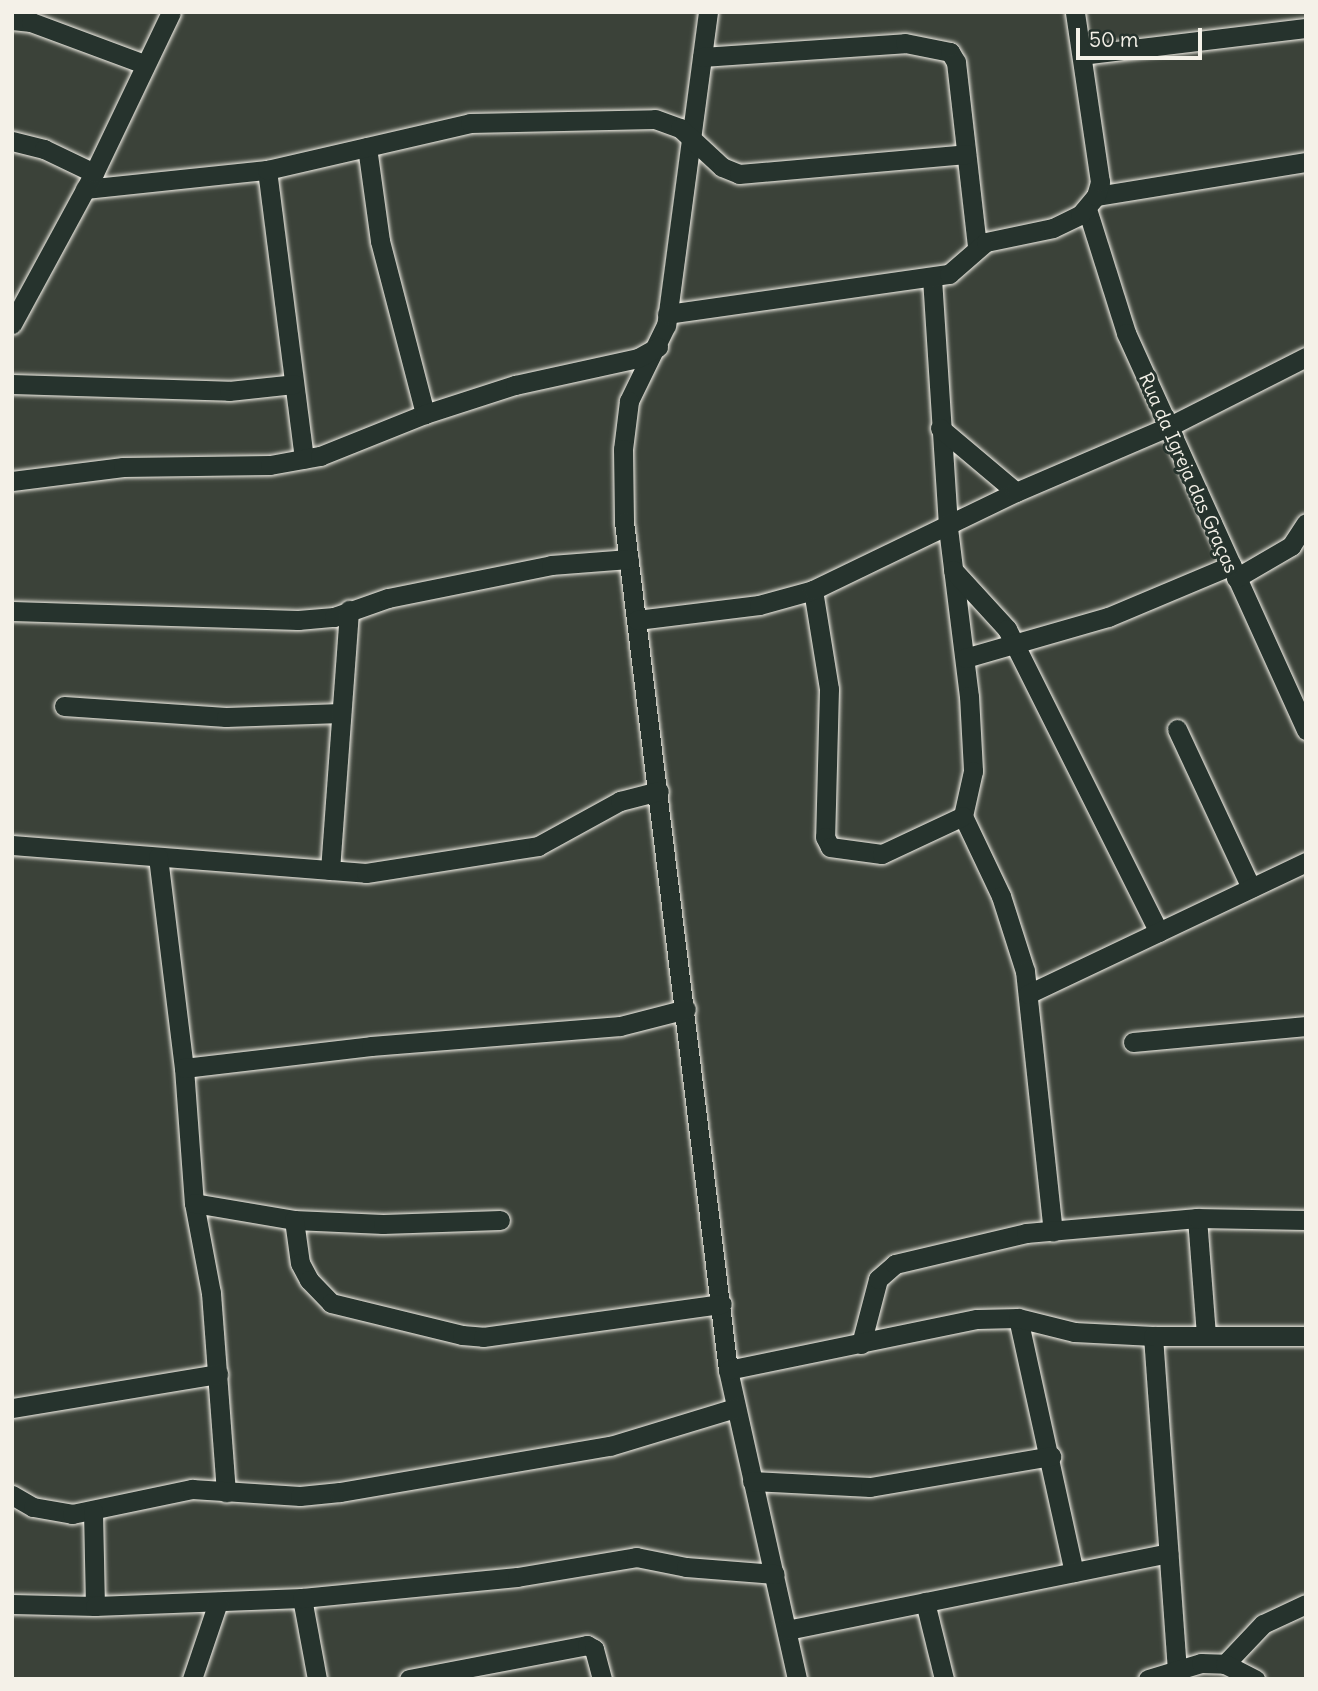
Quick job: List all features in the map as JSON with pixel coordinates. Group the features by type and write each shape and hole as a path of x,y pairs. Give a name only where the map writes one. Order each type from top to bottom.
{"street":[{"path":"12,324 90,181 171,12"},
{"path":"708,12 667,314 659,346 629,401 623,449 629,559 728,1370 797,1679"},
{"name":"Rua da Igreja das Graças","path":"1075,12 1098,160 1091,203 1114,302 1306,730"},
{"path":"25,18 144,64"},
{"path":"1082,55 1306,28"},
{"path":"702,57 905,44 945,49 956,62 977,247"},
{"path":"12,141 44,149 90,181 267,170 470,123 654,119 673,124 691,137 722,167 739,174 966,154"},
{"path":"367,147 380,241 425,414"},
{"path":"667,314 949,274 977,247 1064,224 1091,203 1306,162"},
{"path":"267,170 304,459"},
{"path":"932,278 948,528 964,658 973,771 963,817 1001,896 1028,994 1053,1231"},
{"path":"12,481 38,481 123,467 270,465 304,459 425,414 550,374 638,358 659,346"},
{"path":"637,620 759,605 813,590 948,528 1016,492 1168,427 1306,357"},
{"path":"12,384 229,391 294,384"},
{"path":"940,428 1016,492"},
{"path":"964,658 1108,617 1234,572 1291,546 1306,523"},
{"path":"12,611 298,620 551,565 629,559"},
{"path":"953,570 994,612 1014,645 1159,932"},
{"path":"813,590 829,689 825,838 830,847 881,854 963,817"},
{"path":"330,870 349,610"},
{"path":"64,706 226,717 341,713"},
{"path":"1177,729 1251,888"},
{"path":"12,845 384,872 538,846 620,801 659,791"},
{"path":"158,857 184,1068 194,1203 211,1293 226,1492"},
{"path":"1028,994 1306,862"},
{"path":"184,1068 371,1046 620,1026 686,1009"},
{"path":"1133,1042 1306,1026"},
{"path":"194,1203 294,1220 383,1224 500,1220"},
{"path":"1197,1218 1206,1335"},
{"path":"861,1344 875,1286 889,1267 966,1246 1053,1231 1197,1218 1306,1220"},
{"path":"294,1220 300,1263 309,1280 331,1303 462,1335 483,1337 722,1304"},
{"path":"728,1370 977,1319 1018,1318 1074,1332 1153,1336 1306,1336"},
{"path":"1018,1318 1051,1456 1074,1572"},
{"path":"1153,1336 1177,1670"},
{"path":"12,1408 218,1374"},
{"path":"12,1495 33,1507 72,1514 176,1491 300,1496 515,1465 610,1446 735,1408"},
{"path":"752,1481 870,1487 1051,1456"},
{"path":"93,1511 96,1606"},
{"path":"787,1630 1168,1553"},
{"path":"12,1604 96,1606 302,1598 517,1577 636,1557 695,1569 775,1574"},
{"path":"302,1598 317,1679"},
{"path":"192,1679 218,1602"},
{"path":"925,1602 944,1679"},
{"path":"1225,1664 1263,1624 1306,1604"},
{"path":"409,1679 587,1645 594,1649 602,1679"},
{"path":"1148,1679 1201,1663 1225,1664 1255,1679"}]}
